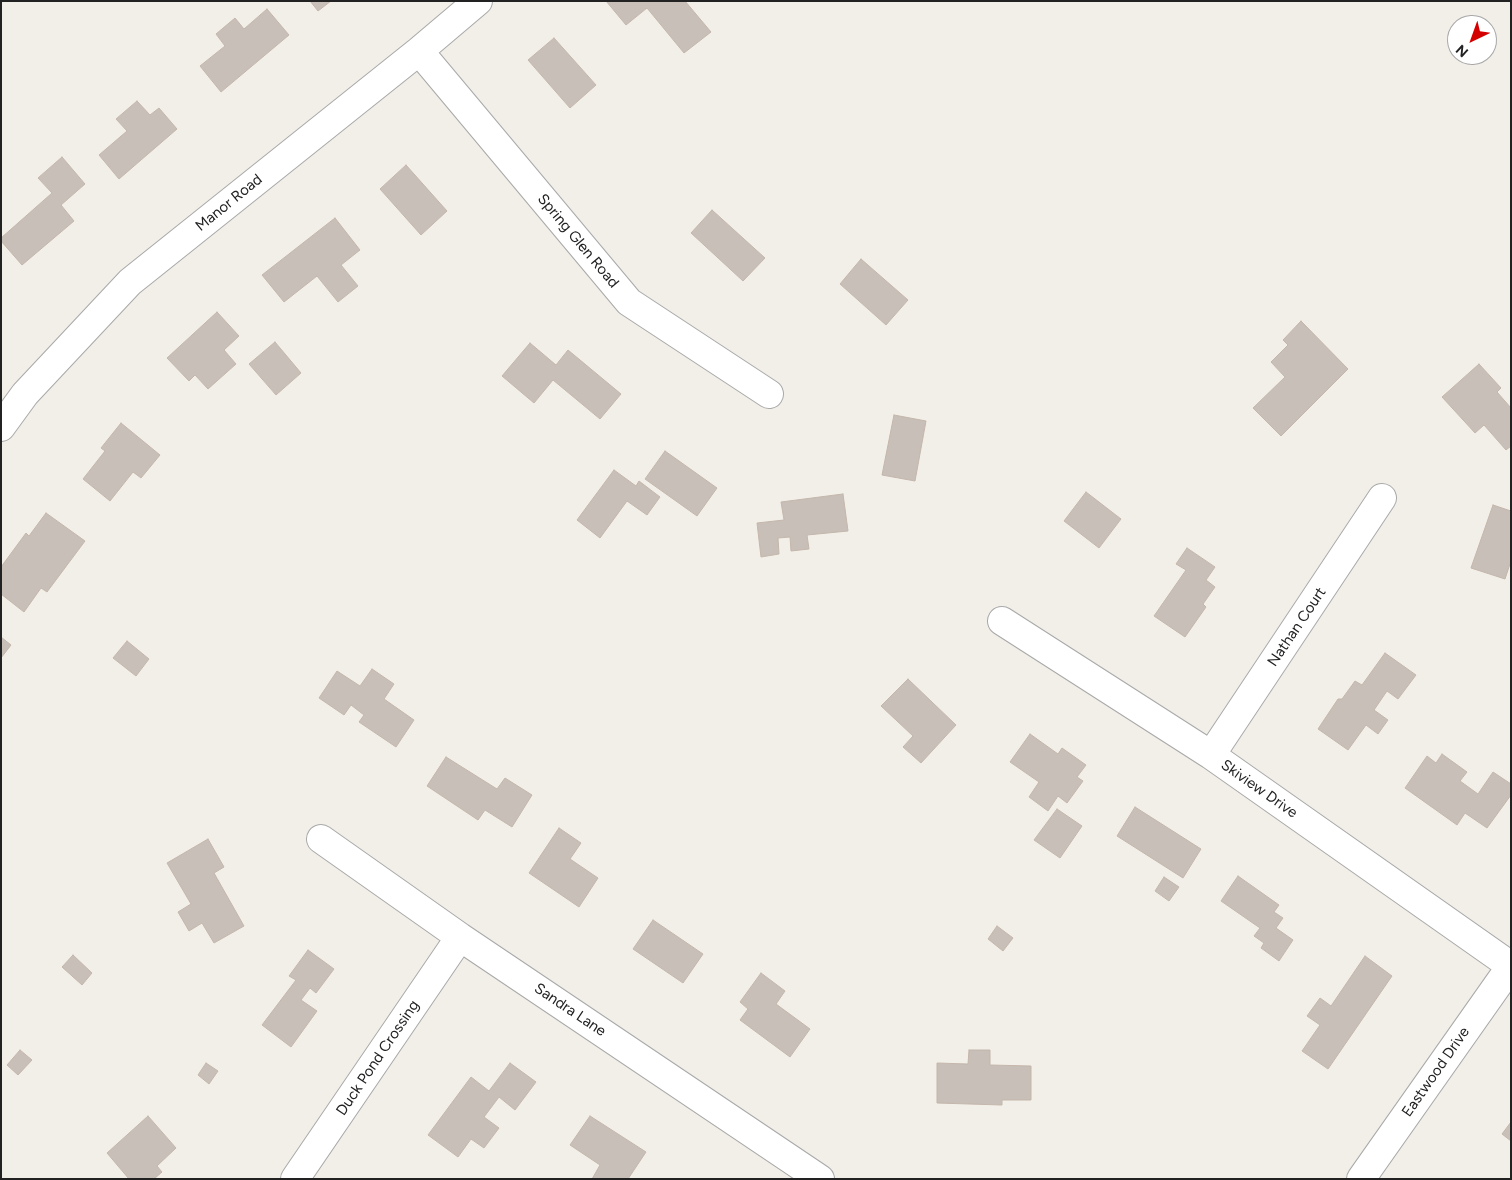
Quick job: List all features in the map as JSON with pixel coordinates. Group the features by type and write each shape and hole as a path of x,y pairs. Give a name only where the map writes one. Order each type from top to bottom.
{"street":[{"name":"Manor Road","path":"1,427 25,394 130,282 419,51 478,1"},
{"name":"Spring Glen Road","path":"419,51 629,302 769,394"},
{"name":"Nathan Court","path":"1211,755 1382,498"},
{"name":"Skiview Drive","path":"1002,621 1211,755 1511,966"},
{"name":"Sandra Lane","path":"321,840 460,937 820,1179"},
{"name":"Duck Pond Crossing","path":"295,1179 460,937"},
{"name":"Eastwood Drive","path":"1361,1179 1511,966"}],"building":[{"path":"310,1 331,1 318,11"},
{"path":"606,1 685,1 711,32 684,53 647,8 626,25"},
{"path":"267,9 289,35 221,92 200,66 225,46 216,34 235,18 244,29"},
{"path":"554,38 596,85 570,108 528,60"},
{"path":"137,101 150,115 159,108 177,129 119,179 99,155 127,131 116,119"},
{"path":"62,157 85,184 61,205 74,221 22,265 1,241 1,238 52,193 38,178"},
{"path":"406,165 447,211 421,235 380,189"},
{"path":"712,210 765,258 743,281 691,233"},
{"path":"335,218 360,250 341,265 358,286 338,302 317,276 284,302 262,275"},
{"path":"861,259 908,300 886,325 840,284"},
{"path":"217,312 239,336 224,350 236,364 208,389 195,375 189,381 167,358"},
{"path":"1301,321 1348,369 1281,436 1253,408 1285,377 1271,362 1288,345 1283,340"},
{"path":"275,342 301,373 276,395 249,364"},
{"path":"530,343 556,365 568,350 621,394 600,419 553,380 534,403 502,376"},
{"path":"1479,364 1501,388 1497,392 1511,408 1511,446 1506,450 1484,425 1475,433 1442,397"},
{"path":"894,415 926,421 915,481 882,475"},
{"path":"121,423 160,455 141,478 133,472 110,501 83,479 105,451 101,448"},
{"path":"665,451 717,488 697,516 645,479"},
{"path":"614,470 636,486 639,481 660,497 647,515 627,501 600,538 577,520"},
{"path":"1086,492 1121,519 1099,548 1064,521"},
{"path":"843,494 848,531 807,535 809,549 791,551 790,537 778,538 779,554 761,557 757,523 784,520 781,502"},
{"path":"1493,505 1511,511 1511,561 1505,579 1471,568"},
{"path":"46,513 85,541 47,592 41,588 24,612 1,594 1,567 26,533 29,536"},
{"path":"1187,548 1215,567 1206,580 1215,587 1203,604 1206,607 1185,637 1154,616 1186,570 1176,564"},
{"path":"1,637 11,645 1,658"},
{"path":"127,641 149,659 136,676 113,658"},
{"path":"1385,653 1416,675 1398,699 1387,691 1374,710 1388,720 1378,734 1366,725 1348,750 1318,729 1338,699 1342,699 1355,681 1362,685"},
{"path":"372,669 394,684 384,699 414,720 396,747 359,722 364,715 351,705 344,715 319,698 337,671 360,686"},
{"path":"908,679 956,725 921,763 903,747 913,736 881,706"},
{"path":"1030,734 1058,754 1062,748 1086,765 1077,777 1083,781 1067,803 1058,796 1048,811 1029,797 1039,782 1010,762"},
{"path":"1442,754 1467,772 1460,781 1478,794 1493,772 1511,784 1511,795 1487,828 1465,813 1457,825 1405,788 1427,756 1436,763"},
{"path":"446,757 497,789 505,778 532,795 512,827 485,810 478,820 427,786"},
{"path":"1135,807 1201,849 1183,878 1117,836"},
{"path":"1057,809 1082,826 1060,858 1034,840"},
{"path":"559,828 581,843 570,859 598,878 579,907 529,873"},
{"path":"208,839 224,867 214,873 244,926 214,943 202,923 189,931 178,912 191,904 167,863"},
{"path":"1238,876 1279,905 1274,912 1283,918 1276,928 1293,940 1279,961 1261,948 1264,943 1254,936 1260,928 1221,901"},
{"path":"1164,877 1179,887 1169,901 1155,891"},
{"path":"653,920 703,954 683,983 633,949"},
{"path":"997,926 1013,938 1003,951 988,939"},
{"path":"308,950 334,969 316,993 310,988 301,1000 317,1011 291,1047 262,1025 296,980 289,976"},
{"path":"73,955 92,973 82,985 62,967"},
{"path":"1365,956 1392,976 1328,1069 1302,1051 1320,1025 1307,1016 1320,998 1331,1006"},
{"path":"761,973 785,991 776,1004 810,1029 790,1057 740,1020 748,1009 740,1002"},
{"path":"20,1050 32,1060 18,1075 7,1065"},
{"path":"969,1050 990,1050 990,1065 1031,1066 1031,1100 1002,1100 1002,1105 937,1103 937,1063 968,1064"},
{"path":"206,1063 218,1071 209,1084 198,1075"},
{"path":"510,1063 536,1082 515,1110 499,1097 484,1117 499,1128 484,1148 471,1139 458,1157 428,1135 471,1077 489,1091"},
{"path":"148,1116 176,1148 157,1166 162,1172 154,1179 129,1179 107,1153"},
{"path":"590,1116 646,1152 628,1179 592,1179 600,1165 570,1145"},
{"path":"1511,1122 1511,1141 1502,1134"}]}
